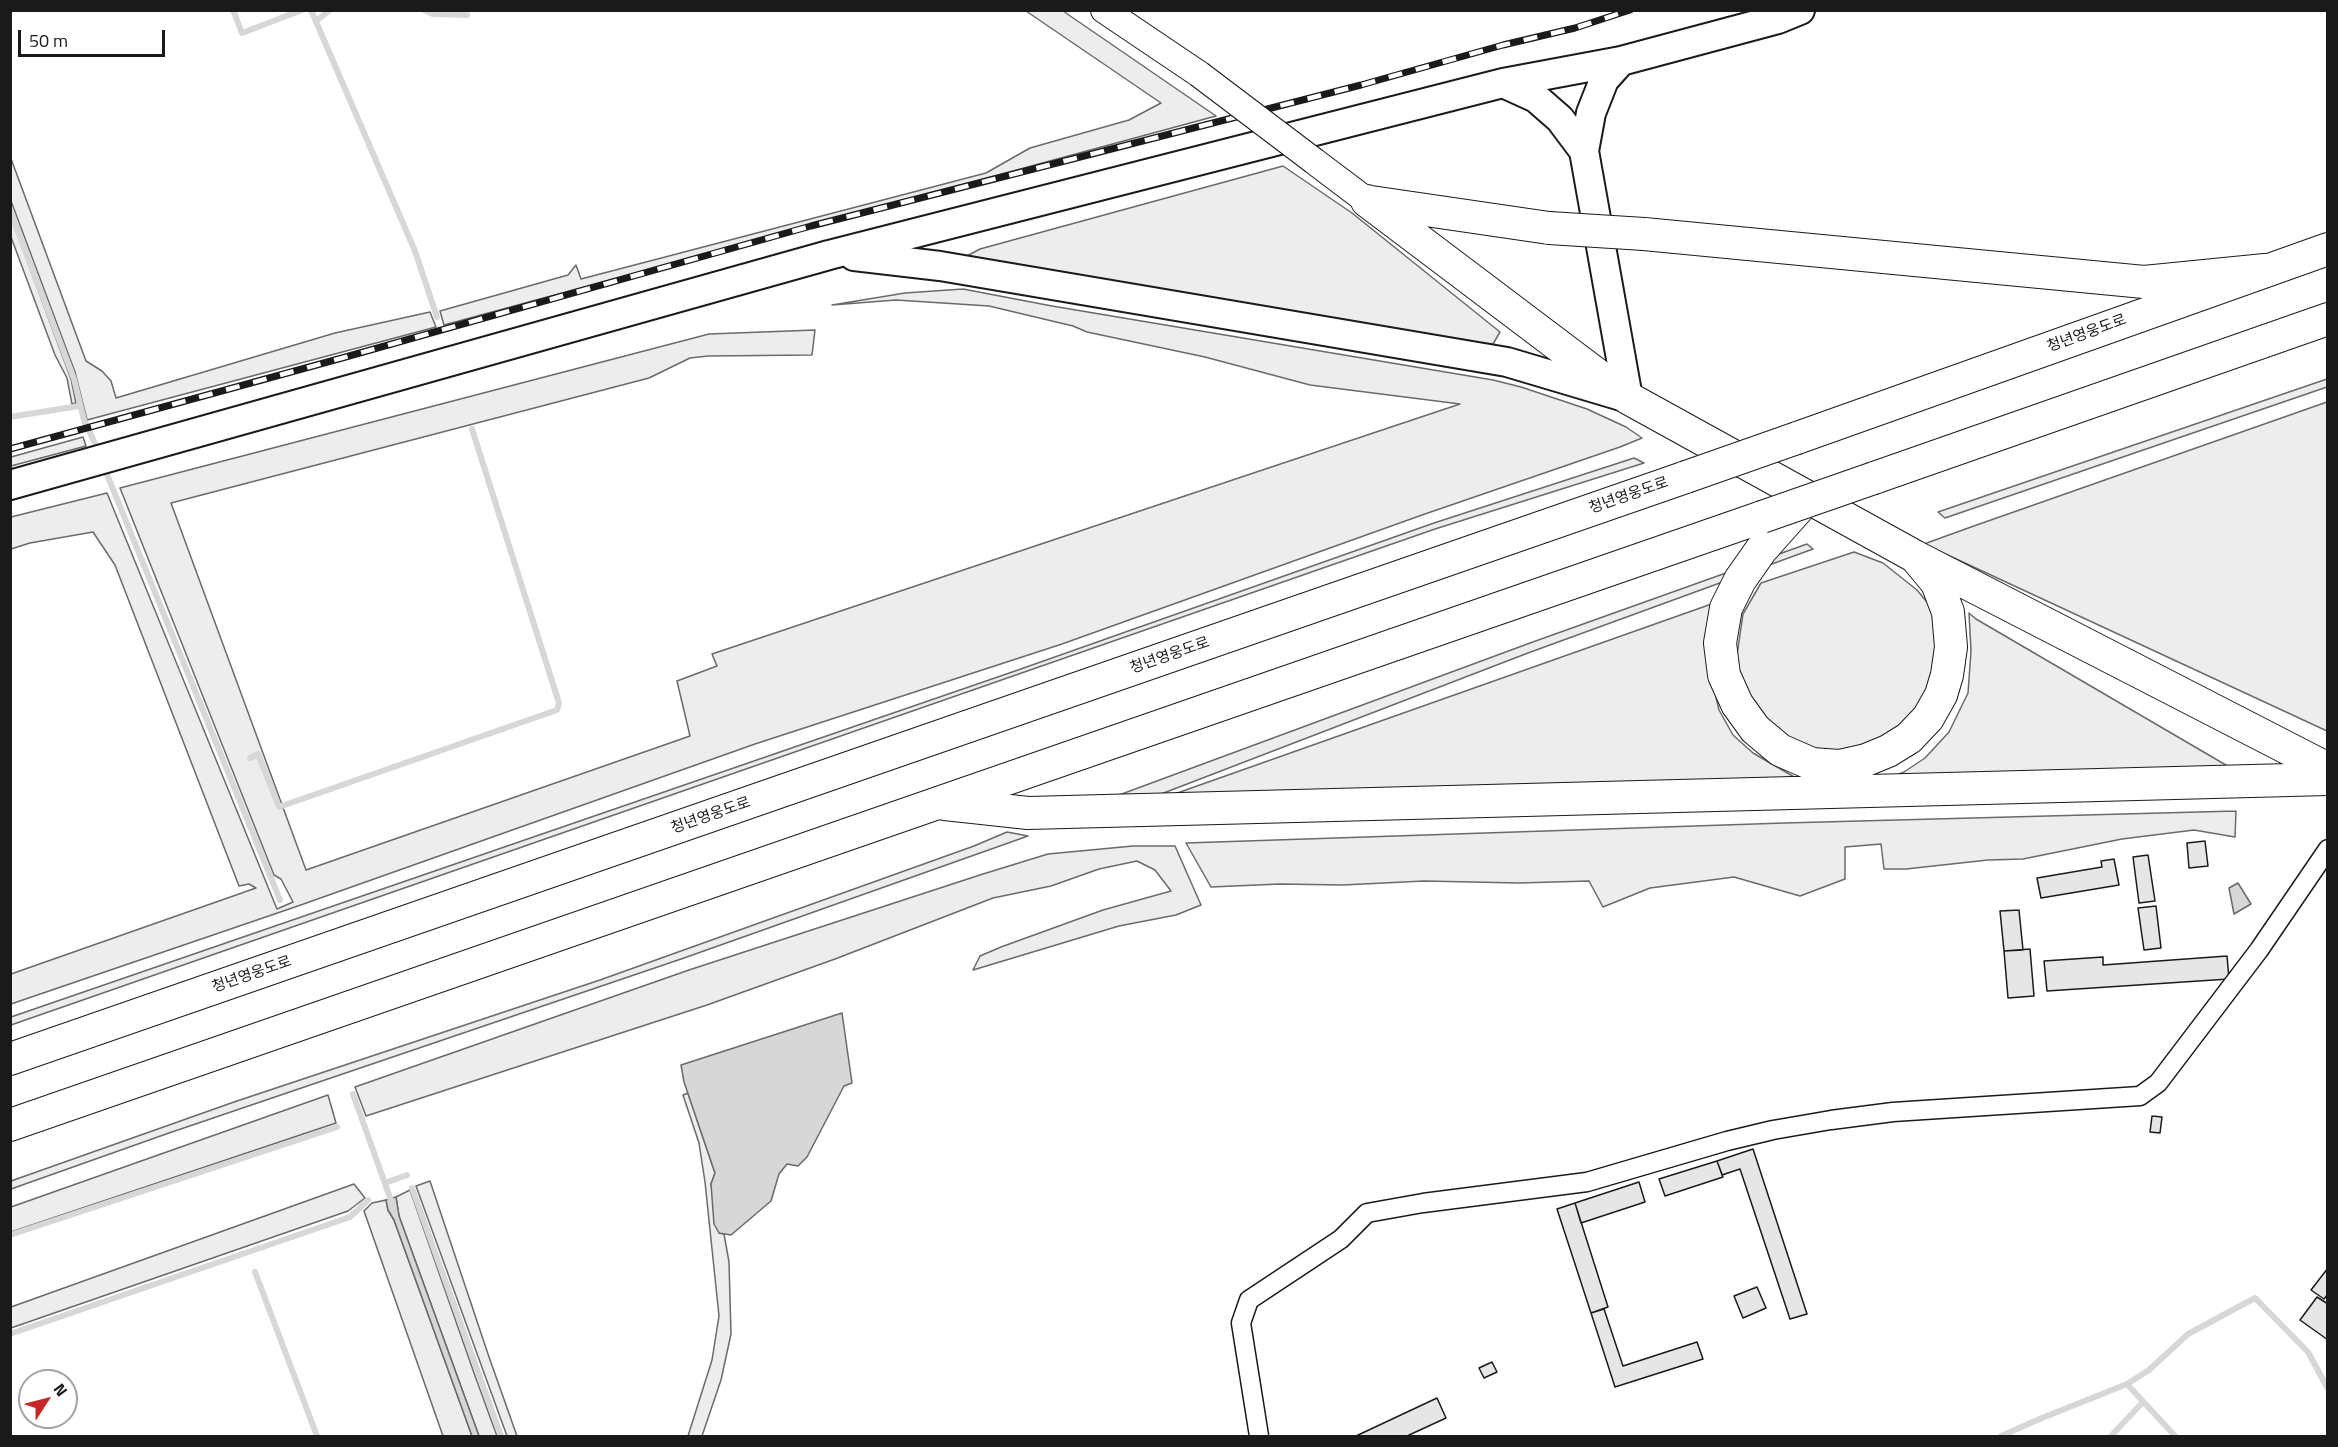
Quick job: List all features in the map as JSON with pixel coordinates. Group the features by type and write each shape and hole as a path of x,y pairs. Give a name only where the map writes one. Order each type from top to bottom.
{"highway":[{"path":"1367,201 1628,398 1916,556 2328,769"},
{"path":"1367,201 1549,228 1644,234 2144,282 2265,270"},
{"name":"청년영웅도로","path":"10,1059 1686,477 2328,249"},
{"path":"10,1125 935,803 1772,522 1802,503 2328,320"},
{"path":"1772,522 1761,550 1740,580 1726,608 1720,643 1724,675 1737,704 1755,729 1780,750 1812,764 1839,766 1866,760 1888,751 1909,738 1928,718 1941,695 1951,647 1948,612 1937,583 1916,556"},
{"path":"935,803 1028,813 2328,779"}],"main road":[{"path":"1104,10 1198,74 1367,201"},
{"path":"10,485 829,255 1503,84 1621,61 1778,19 1800,10"},
{"path":"829,255 882,258 940,266 1507,363 1628,398 1584,151 1591,113 1605,80 1621,61"},
{"path":"1503,84 1536,99 1560,119 1584,151"}],"street":[{"path":"1259,1437 1241,1323 1249,1300 1341,1239 1367,1213 1423,1203 1587,1182 1726,1141 1831,1120 1893,1112 2140,1096 2158,1083 2259,950 2328,849"}],"shaded area":[{"path":"1026,11 1063,11 1216,116 444,325 440,311 568,275 576,265 581,279 986,173 1030,148 1129,120 1161,103"},
{"path":"10,156 86,361 102,371 111,381 116,398 335,333 430,312 436,327 87,420 75,372 11,201"},
{"path":"1283,166 1352,213 1500,332 1493,344 1472,348 963,258 980,249"},
{"path":"11,217 71,379 76,403 72,404 67,378 55,355 11,237"},
{"path":"963,289 1493,380 1587,409 1626,427 1642,438 1062,644 755,744 295,907 11,1004 11,974 256,888 249,884 239,886 115,565 93,532 30,543 11,549 11,517 107,493 277,909 293,902 281,879 274,875 120,488 709,334 815,330 812,355 690,358 649,378 171,503 306,870 690,736 677,681 717,666 712,654 1460,404 1310,385 1205,357 1087,332 1073,326 989,306 896,300 832,305 905,293"},
{"path":"2327,379 2327,387 1945,518 1938,512"},
{"path":"2327,402 2327,731 1924,544 1971,527"},
{"path":"83,437 86,446 11,466 11,457"},
{"path":"1634,458 1644,463 1435,529 11,1025 11,1017 1018,670 1434,523"},
{"path":"1807,544 1813,549 1528,653 1109,814 1092,805 1530,643"},
{"path":"1854,552 1883,563 1917,590 1931,607 1945,651 1920,720 1852,759 1776,740 1739,676 1737,655 1743,614 1761,583"},
{"path":"1720,601 1712,680 1719,710 1733,735 1753,753 1796,778 1149,803"},
{"path":"1969,613 2231,768 1879,782 1904,772 1925,758 1949,732 1968,693 1971,651"},
{"path":"2236,811 2235,837 2194,830 2122,839 2023,859 1988,860 1906,869 1884,869 1881,844 1845,847 1845,879 1800,896 1734,877 1650,888 1603,907 1589,881 1519,883 1424,881 1211,887 1186,843 1784,823"},
{"path":"1007,832 1028,836 684,958 11,1189 11,1181 234,1102 600,980 974,846"},
{"path":"1133,846 1175,846 1201,905 1176,915 1119,926 973,970 980,956 1001,947 1103,910 1171,891 1155,870 1137,861 1099,869 1051,886 993,898 707,1005 366,1116 355,1087 689,970 983,874 1048,854"},
{"path":"2238,883 2251,904 2234,914 2229,888"},
{"path":"842,1013 852,1083 844,1086 807,1157 798,1166 787,1164 779,1174 771,1201 731,1235 719,1233 714,1224 711,1184 715,1173 684,1082 681,1065"},
{"path":"688,1093 715,1173 711,1184 719,1233 724,1234 729,1262 731,1334 721,1380 702,1436 688,1436 712,1360 719,1316 699,1143 683,1095"},
{"path":"328,1095 336,1123 11,1232 11,1207"},
{"path":"430,1181 517,1436 507,1436 416,1186"},
{"path":"354,1184 365,1198 348,1211 11,1328 11,1307"},
{"path":"410,1190 497,1436 479,1436 399,1216 396,1197"},
{"path":"396,1197 399,1216 479,1436 472,1436 394,1220 388,1210 386,1200"},
{"path":"386,1200 472,1436 443,1436 364,1211 372,1203"}],"building":[{"path":"2205,841 2208,866 2189,868 2187,843"},
{"path":"2148,855 2155,901 2139,903 2133,857"},
{"path":"2114,859 2119,885 2041,898 2037,878 2102,867 2101,861"},
{"path":"2156,906 2161,948 2144,950 2138,908"},
{"path":"2019,910 2023,950 2004,951 2000,911"},
{"path":"2030,949 2034,996 2008,998 2004,951"},
{"path":"2227,956 2229,979 2047,991 2044,961 2103,957 2103,965"},
{"path":"2152,1116 2162,1117 2160,1133 2150,1132"},
{"path":"1753,1149 1807,1314 1790,1319 1740,1169 1722,1175 1717,1161"},
{"path":"1717,1161 1723,1177 1665,1196 1659,1179"},
{"path":"1639,1182 1645,1202 1581,1223 1575,1203"},
{"path":"1575,1203 1608,1307 1591,1313 1557,1209"},
{"path":"2328,1268 2328,1294 2324,1299 2311,1290"},
{"path":"1757,1287 1766,1308 1743,1318 1734,1296"},
{"path":"2317,1297 2328,1304 2328,1340 2300,1320"},
{"path":"1604,1309 1623,1366 1697,1342 1703,1359 1615,1387 1591,1313"},
{"path":"1492,1362 1497,1372 1484,1378 1479,1368"},
{"path":"1437,1398 1446,1418 1407,1436 1356,1436"}],"waterway":[{"path":"233,10 242,33 302,10"},
{"path":"311,10 415,251 437,317"},
{"path":"316,21 330,10"},
{"path":"424,10 433,14 467,15"},
{"path":"10,210 74,379 84,420 99,452"},
{"path":"10,417 79,406"},
{"path":"250,758 258,754 279,807 557,710 559,703 472,429"},
{"path":"104,467 280,900"},
{"path":"353,1094 393,1206"},
{"path":"10,1235 337,1127"},
{"path":"385,1183 407,1175"},
{"path":"412,1188 501,1436"},
{"path":"10,1334 350,1217 368,1200"},
{"path":"255,1272 317,1436"},
{"path":"2001,1436 2127,1384 2149,1370 2188,1334 2255,1298 2308,1352 2328,1389"},
{"path":"2127,1384 2175,1436"},
{"path":"2111,1436 2143,1402"}],"railway":[{"path":"10,449 811,226 1361,85 1503,45 1575,28 1630,10"}]}
